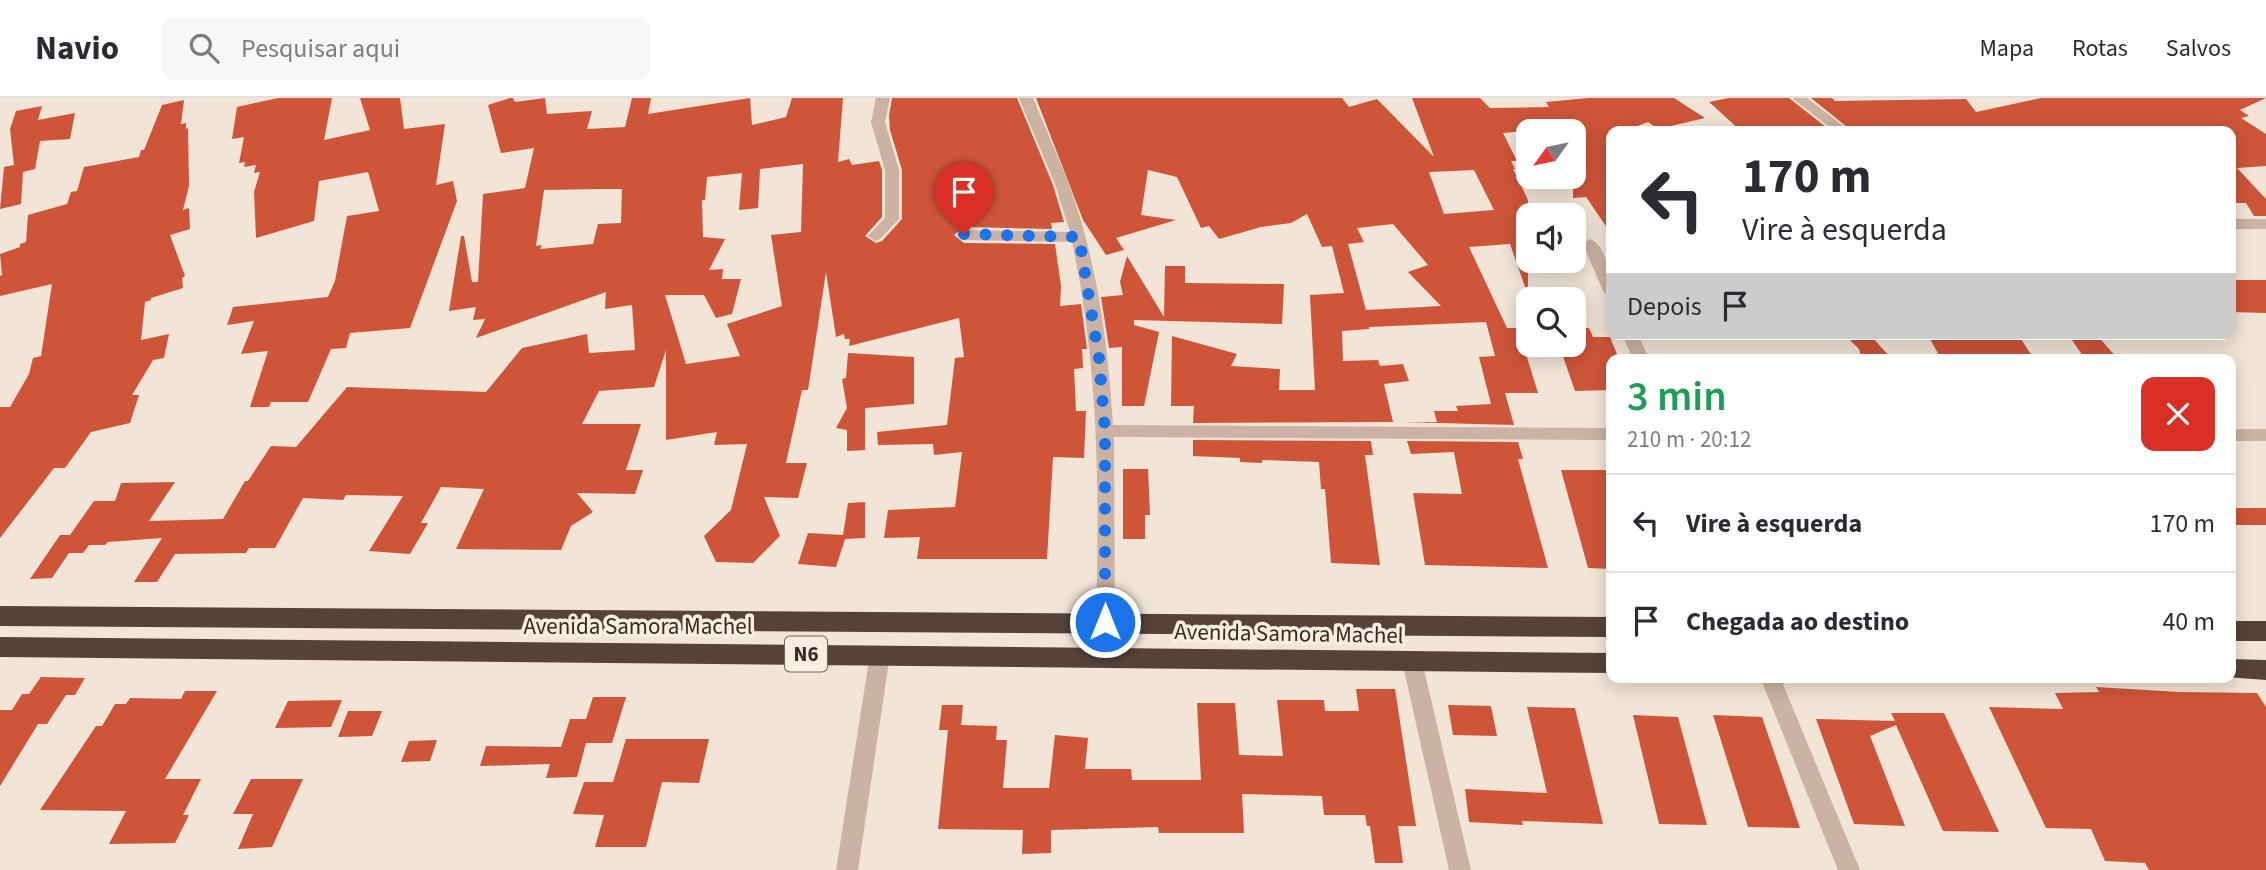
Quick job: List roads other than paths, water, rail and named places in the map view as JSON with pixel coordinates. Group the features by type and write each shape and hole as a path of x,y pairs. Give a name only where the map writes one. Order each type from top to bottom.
{"highway":[{"name":"Avenida Samora Machel","path":"0,616 1105,622 1606,628"},
{"path":"2236,631 2266,631"},
{"name":"Avenida Samora Machel","path":"0,646 1606,663"},
{"path":"2236,669 2266,670"}],"street":[{"path":"875,236 892,219 892,170 878,122 883,98"},
{"path":"1026,98 1079,237 1099,358 1105,431 1105,657"},
{"path":"1798,98 1836,126"},
{"path":"2236,224 2266,224"},
{"path":"964,234 1079,237"},
{"path":"1590,244 1606,280"},
{"path":"1105,431 1606,434"},
{"path":"2236,435 2266,435"},
{"path":"847,870 880,654"},
{"path":"1412,661 1460,870"},
{"path":"1772,683 1849,870"}]}
